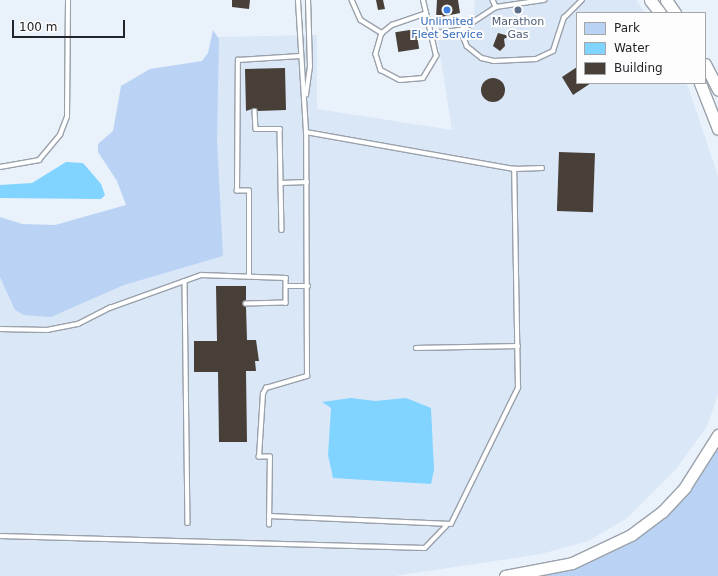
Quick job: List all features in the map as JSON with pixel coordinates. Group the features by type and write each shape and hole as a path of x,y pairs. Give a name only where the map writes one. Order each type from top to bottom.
{"highway":[{"path":"650,0 659,12"},
{"path":"666,0 674,12"},
{"path":"706,66 718,90"},
{"path":"700,84 718,129"},
{"path":"505,576 572,563 631,535 685,487 718,435"}],"lane":[{"path":"0,167 38,160 60,136 67,117 68,0"},
{"path":"298,0 300,56 306,96"},
{"path":"269,525 270,457 259,457 263,394 266,388 307,376 308,286 306,96 310,68 308,0"},
{"path":"352,0 361,20 382,33"},
{"path":"423,0 436,56 431,69 423,78 400,80 381,70 378,62 377,44 382,33 392,25 426,13"},
{"path":"493,0 496,7"},
{"path":"431,34 461,30 496,7 541,0"},
{"path":"573,0 577,4"},
{"path":"461,30 467,46 482,58 494,61 536,59 553,51 564,18 582,0"},
{"path":"249,277 249,192 237,191 238,60 300,56"},
{"path":"256,111 256,129 280,129 282,230"},
{"path":"306,132 514,169 542,168"},
{"path":"0,536 425,548 458,512 515,397 518,346 514,169"},
{"path":"281,182 307,182"},
{"path":"0,329 47,330 78,324 110,308 201,275 286,278 286,302 246,304"},
{"path":"185,282 188,523"},
{"path":"286,286 308,286"},
{"path":"416,348 518,346"},
{"path":"270,516 446,526"}],"shaded area":[{"path":"475,0 636,0 644,12 576,12 576,84 686,84 689,89 718,176 718,394 707,426 676,469 627,518 588,541 541,554 394,576 0,576 0,254 214,252 215,37 317,35 317,109 452,130 436,28 473,21"}],"green space":[{"path":"213,30 219,39 217,141 223,256 124,285 51,317 24,315 15,310 0,277 0,217 22,224 55,225 126,205 117,181 98,152 98,144 113,131 121,86 150,69 202,61 208,53"},
{"path":"718,446 718,576 545,576 621,545 695,481"}],"water":[{"path":"66,162 83,163 101,184 105,195 101,199 0,198 0,185 32,183"},
{"path":"351,398 375,401 406,398 431,408 434,470 431,484 333,478 328,455 331,408 322,402"}],"building":[{"path":"232,0 250,0 249,9 232,7"},
{"path":"376,0 383,0 385,9 378,10"},
{"name":"Unlimited Fleet Service","path":"437,0 458,0 460,13 436,18"},
{"path":"416,29 419,49 398,52 395,32"},
{"path":"498,33 509,36 504,39 505,46 500,51 493,46"},
{"path":"285,68 286,110 258,111 255,108 246,111 245,69"},
{"path":"576,68 576,84 590,84 573,95 562,77"},
{"path":"488,78 498,78 505,85 505,95 498,102 488,102 481,95 481,85"},
{"path":"559,152 595,153 593,212 557,211"},
{"path":"216,286 246,286 246,301 243,304 246,307 247,340 256,340 259,361 255,361 256,371 246,371 247,442 219,442 218,372 194,372 194,341 217,341"}],"place":[{"name":"Unlimited Fleet Service","path":"447,10"},
{"name":"Marathon Gas","path":"518,10"}]}
